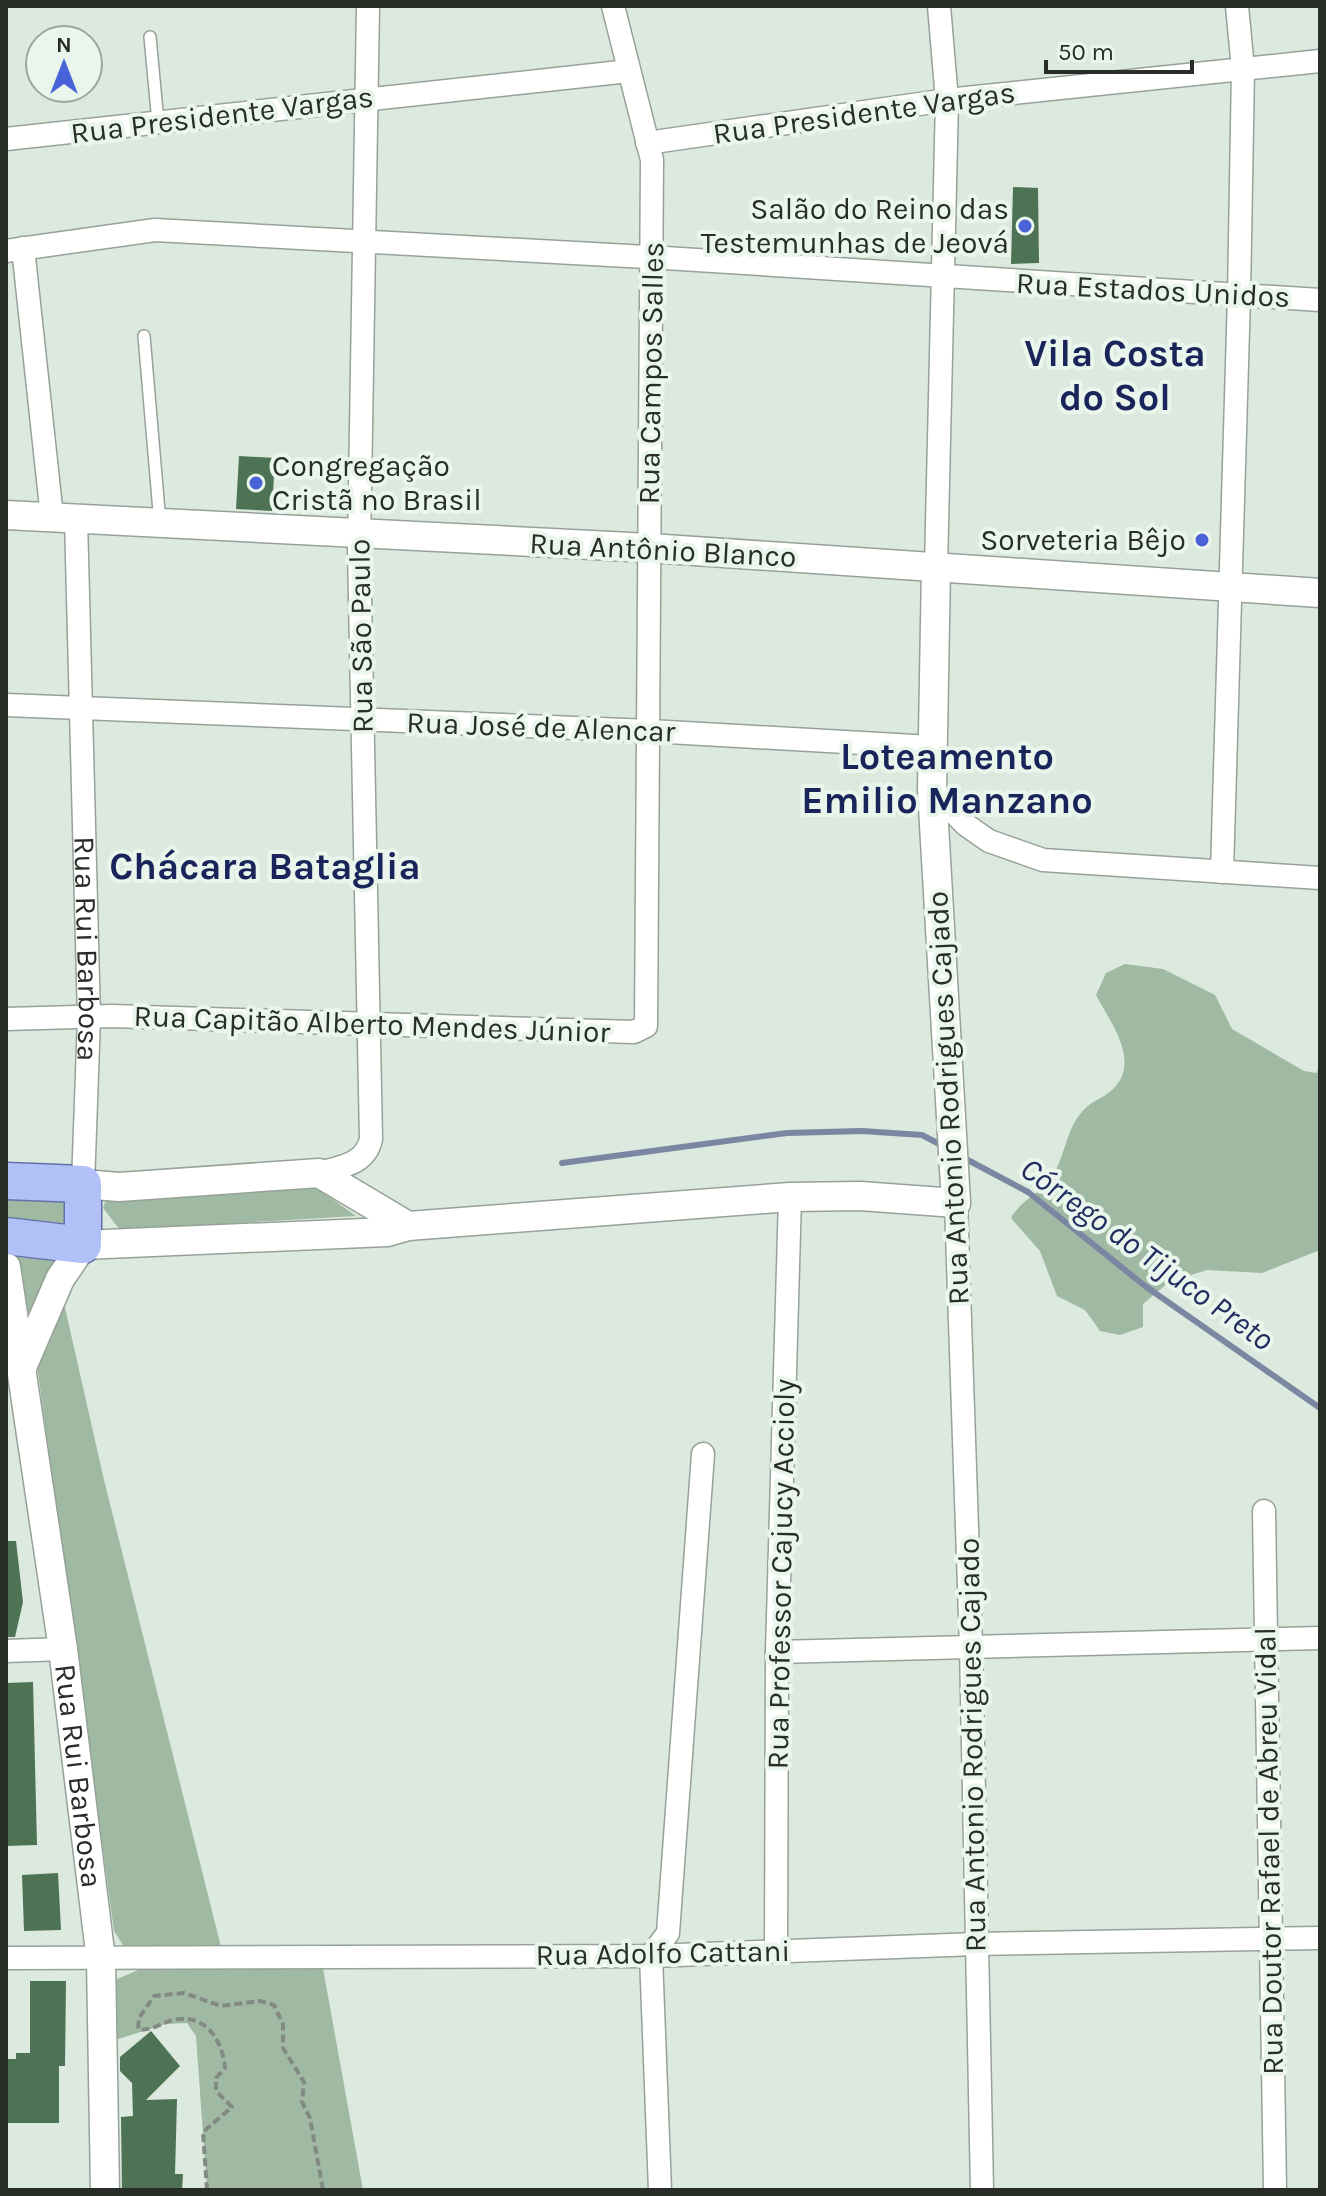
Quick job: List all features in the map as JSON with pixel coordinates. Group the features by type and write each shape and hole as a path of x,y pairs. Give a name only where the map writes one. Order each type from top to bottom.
{"main road":[{"path":"6,1181 83,1184"},
{"name":"Rua Rui Barbosa","path":"83,1184 83,1245"},
{"path":"6,1236 83,1245"}],"street":[{"name":"Rua São Paulo","path":"319,1173 353,1163 369,1148 371,1026 359,534 368,6"},
{"name":"Rua Campos Salles","path":"613,6 652,160 648,1018 641,1031"},
{"name":"Rua Antonio Rodrigues Cajado","path":"939,6 947,100 932,790 956,1196 971,1646 982,2190"},
{"path":"1222,872 1243,69 1237,6"},
{"name":"Rua Presidente Vargas","path":"647,143 947,100 1320,61"},
{"name":"Rua Presidente Vargas","path":"6,139 629,71"},
{"name":"Rua Estados Unidos","path":"15,250 155,230 653,257 1320,300"},
{"name":"Rua Rui Barbosa","path":"15,250 64,518 79,707 89,1018 83,1184"},
{"name":"Rua Antônio Blanco","path":"6,515 650,548 1320,593"},
{"name":"Rua José de Alencar","path":"6,705 650,731 932,747"},
{"path":"932,790 966,825 1016,852 1043,860 1320,878"},
{"name":"Rua Capitão Alberto Mendes Júnior","path":"6,1019 89,1018 641,1031"},
{"path":"83,1184 119,1187 319,1173 408,1226"},
{"path":"15,1365 60,1279 83,1245 387,1232 408,1226 790,1197 956,1196"},
{"name":"Rua Professor Cajucy Accioly","path":"776,1951 777,1652 790,1197"},
{"name":"Rua Rui Barbosa","path":"6,1267 15,1365 63,1649 101,1960 105,2190"},
{"path":"660,2190 651,1956 668,1933 703,1454"},
{"name":"Rua Doutor Rafael de Abreu Vidal","path":"1264,1511 1275,2190"},
{"path":"777,1652 1320,1638"},
{"path":"6,1651 63,1649"},
{"name":"Rua Adolfo Cattani","path":"6,1958 651,1956 976,1944 1320,1938"}],"lane":[{"path":"150,37 158,122"},
{"path":"144,336 160,524"}],"path":[{"path":"207,2190 203,2132 232,2107 216,2091 216,2078 225,2068 224,2056 213,2032 190,2019 179,2018 148,2030 138,2029 139,2018 154,1996 184,1993 221,2006 260,2001 274,2005 283,2024 283,2048 304,2082 302,2102 310,2118 323,2190"}],"green space":[{"path":"1125,964 1163,969 1215,995 1232,1029 1304,1071 1316,1073 1320,1067 1320,1250 1262,1273 1207,1270 1169,1282 1143,1304 1143,1327 1120,1335 1100,1331 1085,1310 1057,1296 1040,1251 1011,1218 1050,1179 1082,1111 1111,1091 1120,1080 1124,1068 1121,1043 1096,995 1106,973"},
{"path":"311,1184 356,1216 120,1230 103,1208 106,1199"},
{"path":"6,1192 67,1195 69,1228 6,1220"},
{"path":"16,1255 54,1256 59,1262 27,1315"},
{"path":"63,1299 104,1480 221,1947 135,1950 123,1945 114,1931 36,1358"},
{"path":"322,1963 363,2190 207,2190 196,2036 187,2023 166,2024 112,2041 115,1980 145,1967"}],"building":[{"name":"Salão do Reino das Testemunhas de Jeová","path":"1013,187 1038,188 1039,263 1011,264"},
{"name":"Congregação Cristã no Brasil","path":"239,456 275,458 272,511 236,509"},
{"path":"6,1541 16,1541 23,1602 15,1637 6,1637"},
{"path":"33,1682 37,1845 6,1846 6,1683"},
{"path":"58,1873 61,1930 24,1931 22,1875"},
{"path":"30,1981 66,1981 65,2066 59,2066 59,2123 6,2123 6,2059 16,2059 16,2053 30,2053"},
{"path":"151,2031 180,2066 146,2100 177,2099 175,2174 183,2174 182,2190 122,2190 121,2117 133,2116 132,2083 120,2071 120,2057"}],"waterway":[{"name":"Córrego do Tijuco Preto","path":"562,1163 787,1133 862,1131 922,1135 943,1146"},
{"name":"Córrego do Tijuco Preto","path":"964,1158 1028,1192 1145,1286 1320,1408"}],"place":[{"name":"Salão do Reino das Testemunhas de Jeová","path":"1025,226"},
{"name":"Congregação Cristã no Brasil","path":"256,483"},
{"name":"Sorveteria Bêjo","path":"1202,540"}],"district":[{"name":"Vila Costa do Sol","path":"1115,375"},
{"name":"Loteamento Emilio Manzano","path":"947,778"},
{"name":"Chácara Bataglia","path":"265,866"}]}
